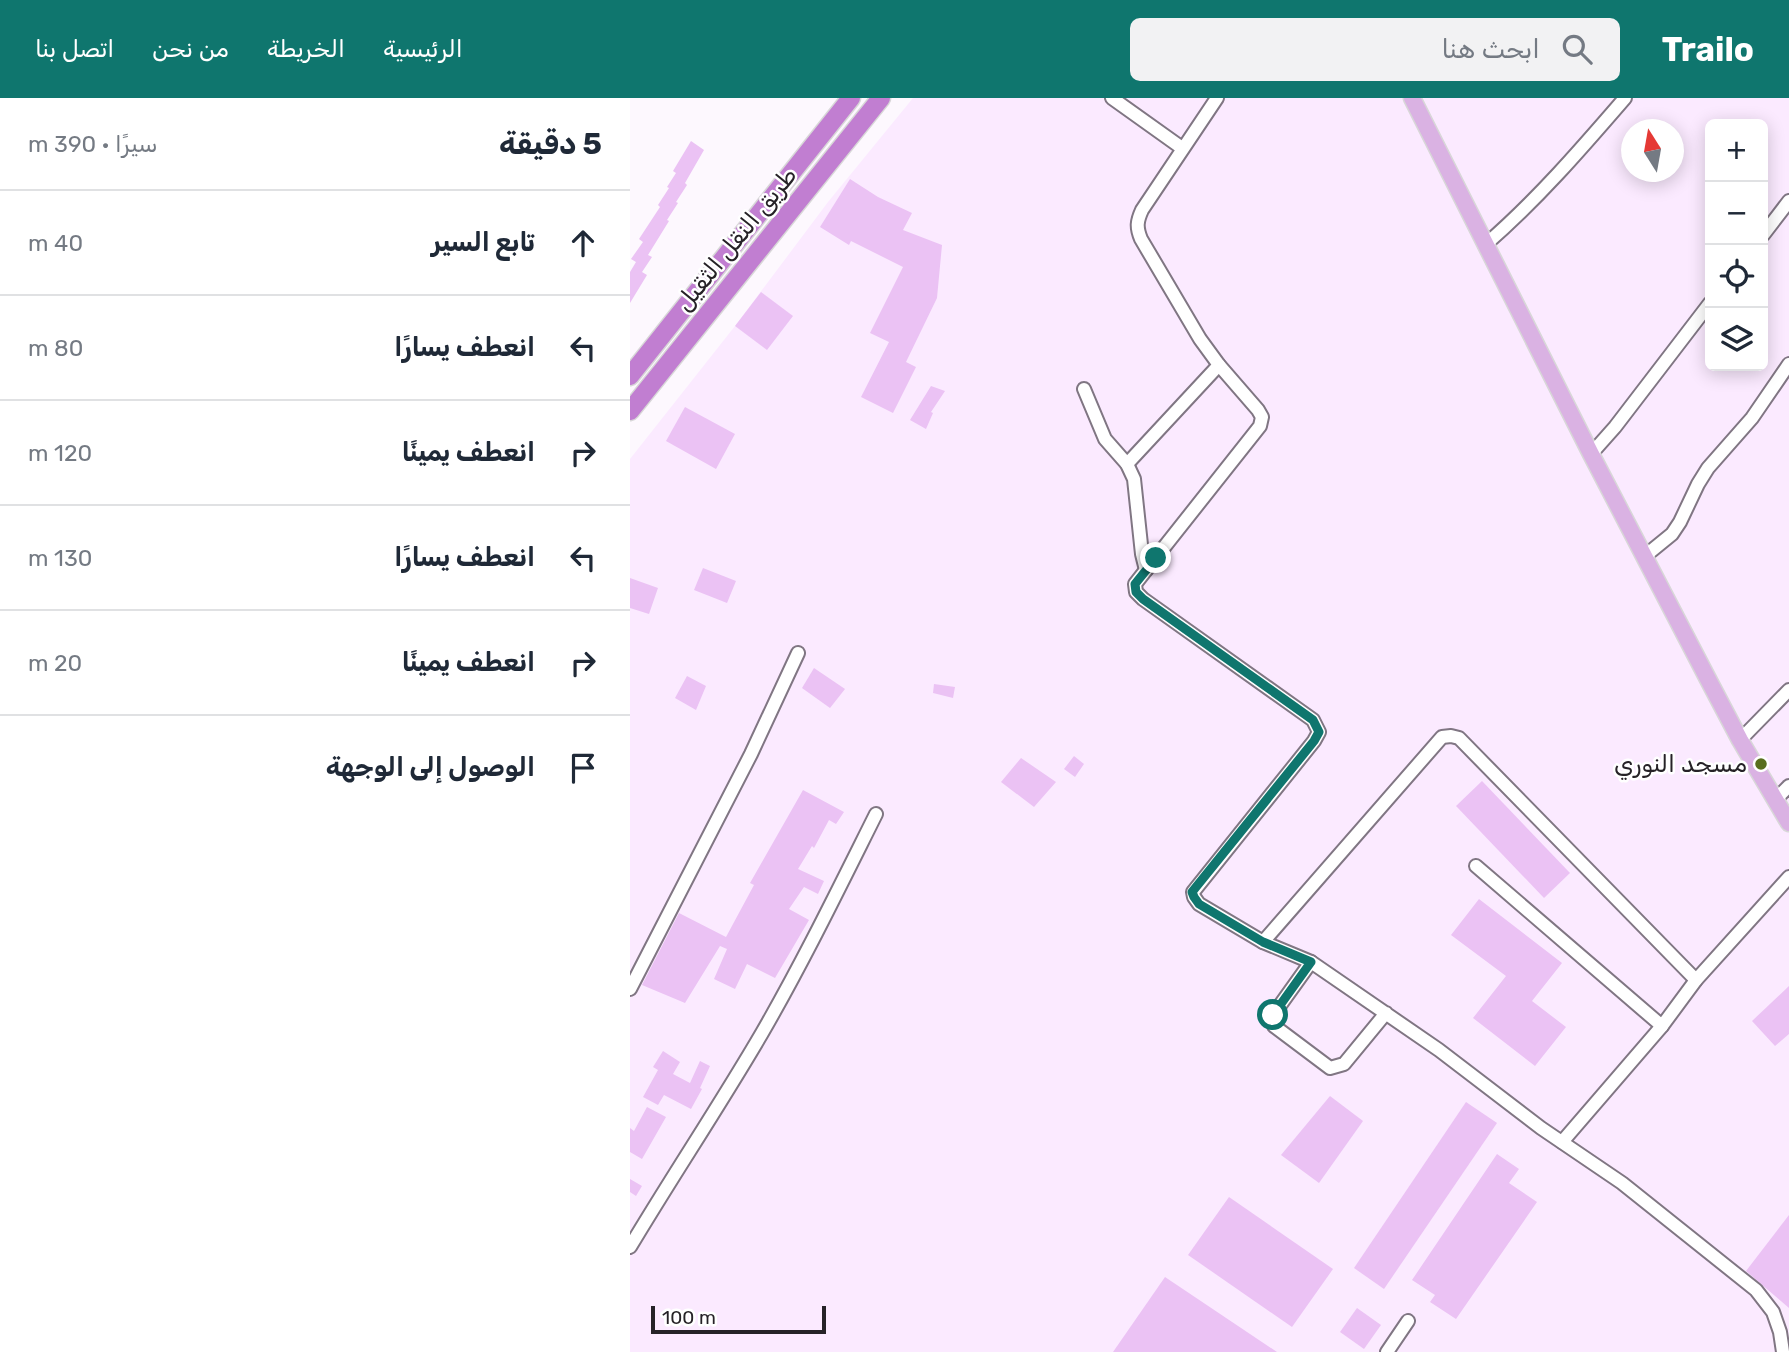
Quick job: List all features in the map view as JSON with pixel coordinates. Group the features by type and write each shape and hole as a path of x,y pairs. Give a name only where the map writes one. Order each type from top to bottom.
{"highway":[{"name":"طريق النقل الثقيل","path":"630,376 851,98"},
{"name":"طريق النقل الثقيل","path":"630,411 881,98"}],"main road":[{"path":"1412,98 1591,454 1740,740 1789,823"}],"street":[{"path":"1112,98 1182,148"},
{"path":"1217,98 1142,210 1137,229 1200,339 1262,417 1260,426 1135,584 1136,592 1313,720 1319,732 1192,892 1194,897 1199,904 1263,942 1311,962 1439,1050 1562,1142 1622,1183 1756,1290 1773,1312 1783,1352"},
{"path":"1485,245 1562,169 1625,98"},
{"path":"1768,228 1789,201"},
{"path":"1591,454 1615,427 1706,308"},
{"path":"1645,556 1672,534 1708,468 1752,418 1789,364"},
{"path":"1127,464 1219,365"},
{"path":"1084,389 1105,439 1127,464 1134,479 1146,570"},
{"path":"630,989 751,754 798,653"},
{"path":"1740,740 1789,690"},
{"path":"1263,942 1442,737 1451,736 1459,738 1696,980"},
{"path":"1775,800 1789,786"},
{"path":"630,1247 763,1031 814,938 876,814"},
{"path":"1476,866 1662,1026"},
{"path":"1562,1142 1662,1026 1696,980 1789,877"},
{"path":"1311,962 1273,1015 1274,1026 1330,1068 1344,1064 1386,1013"},
{"path":"1387,1352 1408,1321"}],"shaded area":[{"path":"913,98 1789,98 1789,1352 630,1352 630,459 828,202"}],"building":[{"path":"691,141 704,150 685,183 687,185 667,220 669,221 648,255 652,257 642,272 647,275 630,303 630,272 636,262 631,259 643,242 639,239 660,207 658,205 676,173 673,171"},
{"path":"850,179 878,197 912,213 903,230 942,245 937,298 906,362 916,367 893,413 861,397 889,342 870,333 903,267 851,241 849,245 820,227"},
{"path":"761,292 793,316 767,350 735,326"},
{"path":"931,386 945,391 931,412 933,413 926,429 910,420"},
{"path":"685,407 735,434 716,469 666,441"},
{"path":"703,568 736,581 727,603 694,590"},
{"path":"630,578 658,588 649,614 630,608"},
{"path":"814,668 845,689 830,708 802,688"},
{"path":"687,676 706,686 696,710 675,698"},
{"path":"934,684 955,687 953,698 933,693"},
{"path":"1074,756 1084,764 1075,777 1064,769"},
{"path":"1021,758 1056,782 1034,807 1001,782"},
{"path":"1482,781 1570,873 1544,898 1456,806"},
{"path":"803,790 844,812 836,824 829,820 814,848 812,846 798,869 824,881 818,894 804,887 789,909 809,920 775,978 747,964 735,989 714,979 727,949 720,946 685,1003 642,985 679,913 726,937 754,885 750,883"},
{"path":"1479,899 1562,963 1532,1001 1566,1027 1535,1066 1473,1018 1506,976 1451,935"},
{"path":"1789,986 1789,1034 1775,1046 1752,1021"},
{"path":"663,1051 680,1062 673,1074 690,1083 700,1061 710,1066 691,1109 664,1095 658,1105 643,1097 658,1070 653,1067"},
{"path":"1330,1096 1363,1121 1319,1183 1281,1155"},
{"path":"1466,1102 1497,1123 1384,1289 1354,1268"},
{"path":"647,1107 666,1117 642,1159 630,1152 630,1128 634,1131"},
{"path":"1497,1154 1519,1169 1509,1183 1537,1202 1456,1319 1430,1302 1435,1295 1412,1280"},
{"path":"630,1179 642,1186 636,1196 630,1192"},
{"path":"1229,1197 1333,1269 1292,1327 1188,1255"},
{"path":"1789,1215 1789,1308 1746,1271"},
{"path":"1165,1277 1277,1352 1113,1352"},
{"path":"1357,1308 1381,1325 1364,1349 1340,1332"}],"place":[{"name":"مسجد النوري","path":"1761,764"}],"route":[{"path":"1156,558 1135,584 1136,592 1313,720 1319,732 1192,892 1199,904 1263,942 1311,962 1273,1015"}]}
